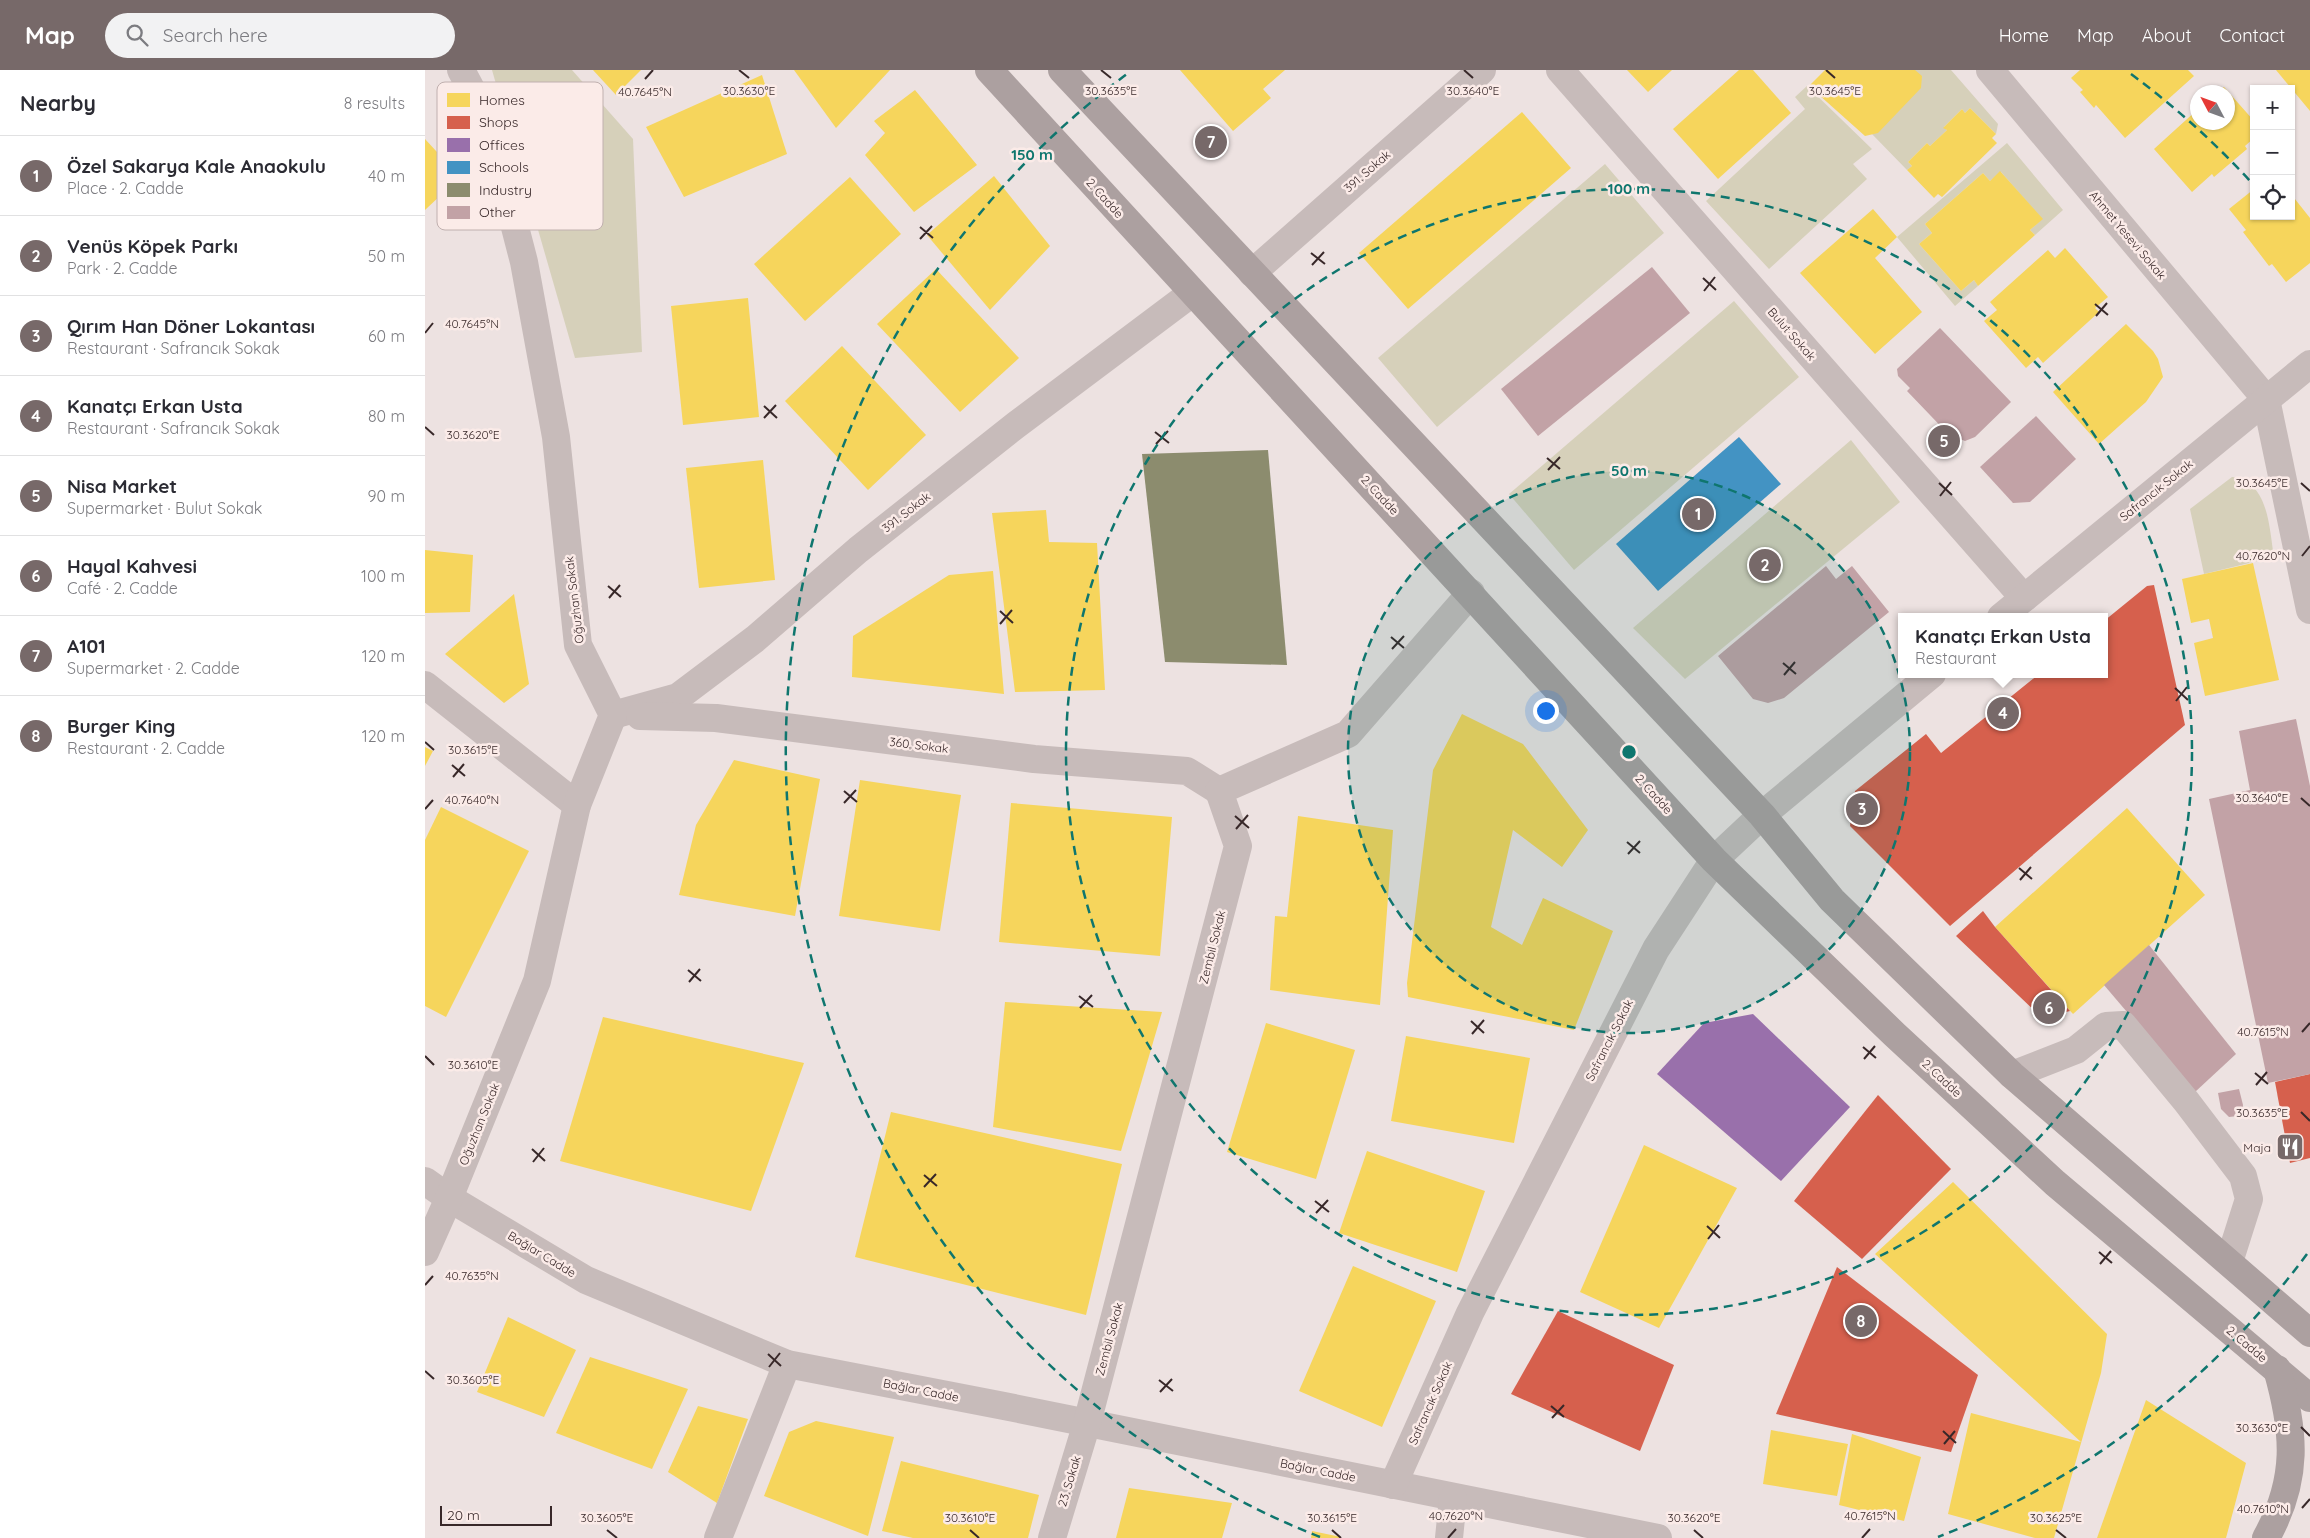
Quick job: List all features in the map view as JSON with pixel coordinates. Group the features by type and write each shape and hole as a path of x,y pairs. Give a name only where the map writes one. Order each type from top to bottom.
{"main road":[{"name":"2. Cadde","path":"989,70 1714,860 1894,1034 2055,1183 2310,1398"},
{"path":"1062,70 1762,815 1833,900 2011,1075 2310,1332"},
{"path":"2266,1538 2287,1484 2293,1454 2287,1405 2277,1370"}],"street":[{"name":"Oğuzhan Sokak","path":"461,70 467,82"},
{"name":"391. Sokak","path":"1253,272 1482,70"},
{"name":"Bulut Sokak","path":"1560,70 2024,598"},
{"name":"Ahmet Yesevi Sokak","path":"1990,70 2266,399"},
{"name":"Oğuzhan Sokak","path":"425,1252 449,1198 537,981 577,805 613,715 578,645 556,437 524,262 516,230"},
{"name":"391. Sokak","path":"613,715 678,697 755,639 858,550 1016,425 1192,293"},
{"name":"Safrancık Sokak","path":"2006,613 2310,364"},
{"path":"2266,399 2310,610"},
{"path":"1219,791 1349,734 1471,593"},
{"name":"Safrancık Sokak","path":"1393,1485 1471,1313 1656,949 1714,860 1762,815 1927,678"},
{"path":"425,685 577,805"},
{"name":"360. Sokak","path":"613,715 716,718 1034,759 1187,771 1219,791"},
{"name":"Zembil Sokak","path":"1087,1423 1238,846 1219,791"},
{"path":"2011,1075 2076,1050 2106,1026 2123,1025 2186,1101 2243,1176 2249,1198 2229,1262"},
{"name":"Bağlar Cadde","path":"425,1181 449,1198 586,1280 787,1364 1658,1538"},
{"path":"718,1538 787,1364"},
{"name":"23. Sokak","path":"1052,1538 1087,1423"},
{"path":"1449,1538 1453,1498"}],"shaded area":[{"path":"492,70 572,70 583,82 495,82"},
{"path":"1915,70 1951,70 1998,124 1996,134 1970,108 1965,113 1962,109 1944,127 1947,130 1930,146 1927,143 1908,162 1912,166 1907,170 1872,134"},
{"path":"1807,86 1872,149 1853,164 1867,179 1769,269 1706,201 1805,109 1795,97"},
{"path":"603,105 633,139 642,352 575,358 538,230 603,230"},
{"path":"2007,143 2063,210 2035,235 2030,230 2042,219 2001,172 1990,181 1983,173 1925,224 1932,233 1919,244 1961,291 1974,280 1978,286 1955,306 1897,237"},
{"path":"1605,164 1664,233 1437,427 1378,358"},
{"path":"1734,301 1799,377 1574,570 1509,494"},
{"path":"1851,440 1900,502 1685,679 1633,628"},
{"path":"2232,477 2244,480 2260,496 2268,520 2274,557 2204,574 2190,509"}],"building: Homes":[{"path":"593,70 641,70 616,95"},
{"path":"794,70 890,70 836,128"},
{"path":"1180,70 1285,70 1263,89 1271,98 1233,131"},
{"path":"1627,70 1672,70 1648,92"},
{"path":"1739,70 1753,70 1791,113 1718,179 1673,129"},
{"path":"1825,70 1915,70 1922,76 1921,88 1878,133 1865,136 1809,86"},
{"path":"2080,70 2188,70 2194,76 2125,138 2096,105 2094,108 2080,92 2083,90 2071,78"},
{"path":"2276,70 2310,70 2310,111 2295,93 2295,85 2288,85"},
{"path":"762,75 787,154 684,197 646,127"},
{"path":"915,90 977,165 914,212 865,155 885,133 874,121"},
{"path":"2235,99 2250,116 2250,142 2245,146 2247,149 2214,177 2212,174 2192,192 2154,149 2190,116 2190,130 2235,130"},
{"path":"1970,108 1996,134 1992,138 1997,143 1942,197 1938,194 1934,198 1907,170 1912,166 1908,162 1927,143 1930,146 1947,130 1943,128 1962,109 1965,113"},
{"path":"1522,112 1571,168 1408,309 1359,253"},
{"path":"425,139 437,152 437,199 425,210"},
{"path":"2000,171 2043,219 2030,230 2035,235 1978,286 1974,280 1961,291 1919,244 1932,233 1925,224 1983,173 1990,181"},
{"path":"994,176 1050,246 990,310 927,235"},
{"path":"850,177 901,234 805,321 754,264"},
{"path":"2250,192 2250,220 2295,220 2295,199 2310,218 2310,263 2286,282 2272,264 2269,266 2243,232 2246,230 2229,209"},
{"path":"1873,209 1897,237 1875,258 1922,312 1875,354 1800,273"},
{"path":"2065,248 2108,297 2095,308 2099,312 2043,363 2038,357 2026,368 1984,321 1997,310 1990,302 2048,250 2055,258"},
{"path":"936,269 1019,358 960,412 877,324"},
{"path":"748,298 759,417 683,425 671,306"},
{"path":"2126,324 2153,351 2158,359 2163,377 2146,402 2099,444 2053,392"},
{"path":"842,346 926,435 868,490 785,401"},
{"path":"763,460 775,580 699,588 686,468"},
{"path":"1046,510 1049,542 1097,543 1105,690 1015,692 992,513"},
{"path":"425,550 473,555 470,612 425,613"},
{"path":"2253,563 2279,680 2205,696 2194,643 2213,638 2209,619 2191,623 2182,579"},
{"path":"993,571 1004,694 852,677 853,636 949,575"},
{"path":"514,594 529,684 504,703 445,654"},
{"path":"1462,714 1523,744 1588,830 1562,867 1513,830 1491,927 1522,945 1543,898 1613,931 1574,1030 1408,997 1407,983 1433,770"},
{"path":"425,747 433,751 425,766"},
{"path":"734,760 820,779 795,916 679,895 696,825"},
{"path":"860,780 961,795 940,931 839,916"},
{"path":"1011,803 1172,817 1160,956 999,942"},
{"path":"441,807 529,851 446,1017 425,1006 425,840"},
{"path":"2127,808 2205,895 2073,1014 1995,927"},
{"path":"1298,816 1393,830 1380,1005 1270,990 1275,916 1287,917"},
{"path":"1005,1002 1162,1012 1121,1151 993,1127"},
{"path":"603,1017 804,1063 751,1211 560,1161"},
{"path":"1266,1023 1355,1050 1316,1179 1227,1152"},
{"path":"1406,1036 1530,1058 1514,1143 1391,1121"},
{"path":"891,1112 1122,1164 1086,1315 855,1257"},
{"path":"1644,1145 1737,1188 1659,1328 1580,1292"},
{"path":"1367,1151 1485,1191 1457,1272 1339,1233"},
{"path":"1953,1182 2107,1334 2101,1373 2054,1538 2035,1538 1948,1514 1971,1413 2081,1442 1875,1254"},
{"path":"1353,1266 1436,1301 1382,1427 1299,1391"},
{"path":"508,1317 576,1350 544,1417 477,1392"},
{"path":"590,1357 688,1389 652,1469 556,1433"},
{"path":"2146,1400 2246,1463 2226,1538 2097,1538"},
{"path":"698,1406 748,1419 717,1503 668,1472"},
{"path":"816,1421 894,1437 868,1536 764,1496 789,1432"},
{"path":"1771,1430 1848,1444 1837,1496 1763,1484"},
{"path":"1852,1434 1921,1457 1904,1521 1839,1505"},
{"path":"901,1461 1039,1495 1028,1538 913,1538 882,1531"},
{"path":"1129,1488 1232,1503 1222,1538 1116,1538"},
{"path":"1312,1531 1341,1537 1341,1538 1311,1538"}],"building: Shops":[{"path":"2154,585 2185,725 1950,926 1850,826 1855,791 1926,734 1941,753 2034,678 2108,678 2108,618 2147,586"},
{"path":"1983,911 2070,1011 2042,1018 1956,936"},
{"path":"2310,1074 2310,1158 2290,1163 2275,1082"},
{"path":"1878,1095 1951,1169 1862,1259 1794,1201"},
{"path":"1837,1267 1978,1375 1951,1452 1776,1414"},
{"path":"1558,1311 1674,1365 1640,1451 1511,1394"}],"building: Offices":[{"path":"1753,1014 1850,1107 1781,1181 1657,1074 1704,1023"}],"building: Schools":[{"path":"1739,437 1781,484 1658,591 1616,544"}],"building: Industry":[{"path":"1268,450 1287,665 1165,662 1142,454"}],"building: Other":[{"path":"1652,267 1690,313 1538,436 1501,389"},
{"path":"1940,328 2011,402 1975,437 1965,441 1955,437 1953,439 1907,391 1910,388 1898,376 1897,369"},
{"path":"2036,416 2076,459 2030,502 2013,503 1980,467"},
{"path":"1826,566 1836,579 1852,566 1889,612 1784,698 1768,703 1753,699 1718,656"},
{"path":"2296,719 2310,786 2310,1074 2268,1083 2209,799 2250,790 2239,731"},
{"path":"2149,945 2236,1054 2195,1092 2104,985"},
{"path":"2239,1089 2243,1105 2242,1112 2238,1116 2229,1117 2221,1109 2218,1093"}],"place":[{"name":"A101","path":"1211,142"},
{"name":"Nisa Market","path":"1944,441"},
{"name":"Özel Sakarya Kale Anaokulu","path":"1698,514"},
{"name":"Venüs Köpek Parkı","path":"1765,565"},
{"name":"Kanatçı Erkan Usta","path":"2003,713"},
{"name":"Qırım Han Döner Lokantası","path":"1862,809"},
{"name":"Hayal Kahvesi","path":"2049,1008"},
{"name":"Maja","path":"2290,1147"},
{"name":"Burger King","path":"1861,1321"}]}
